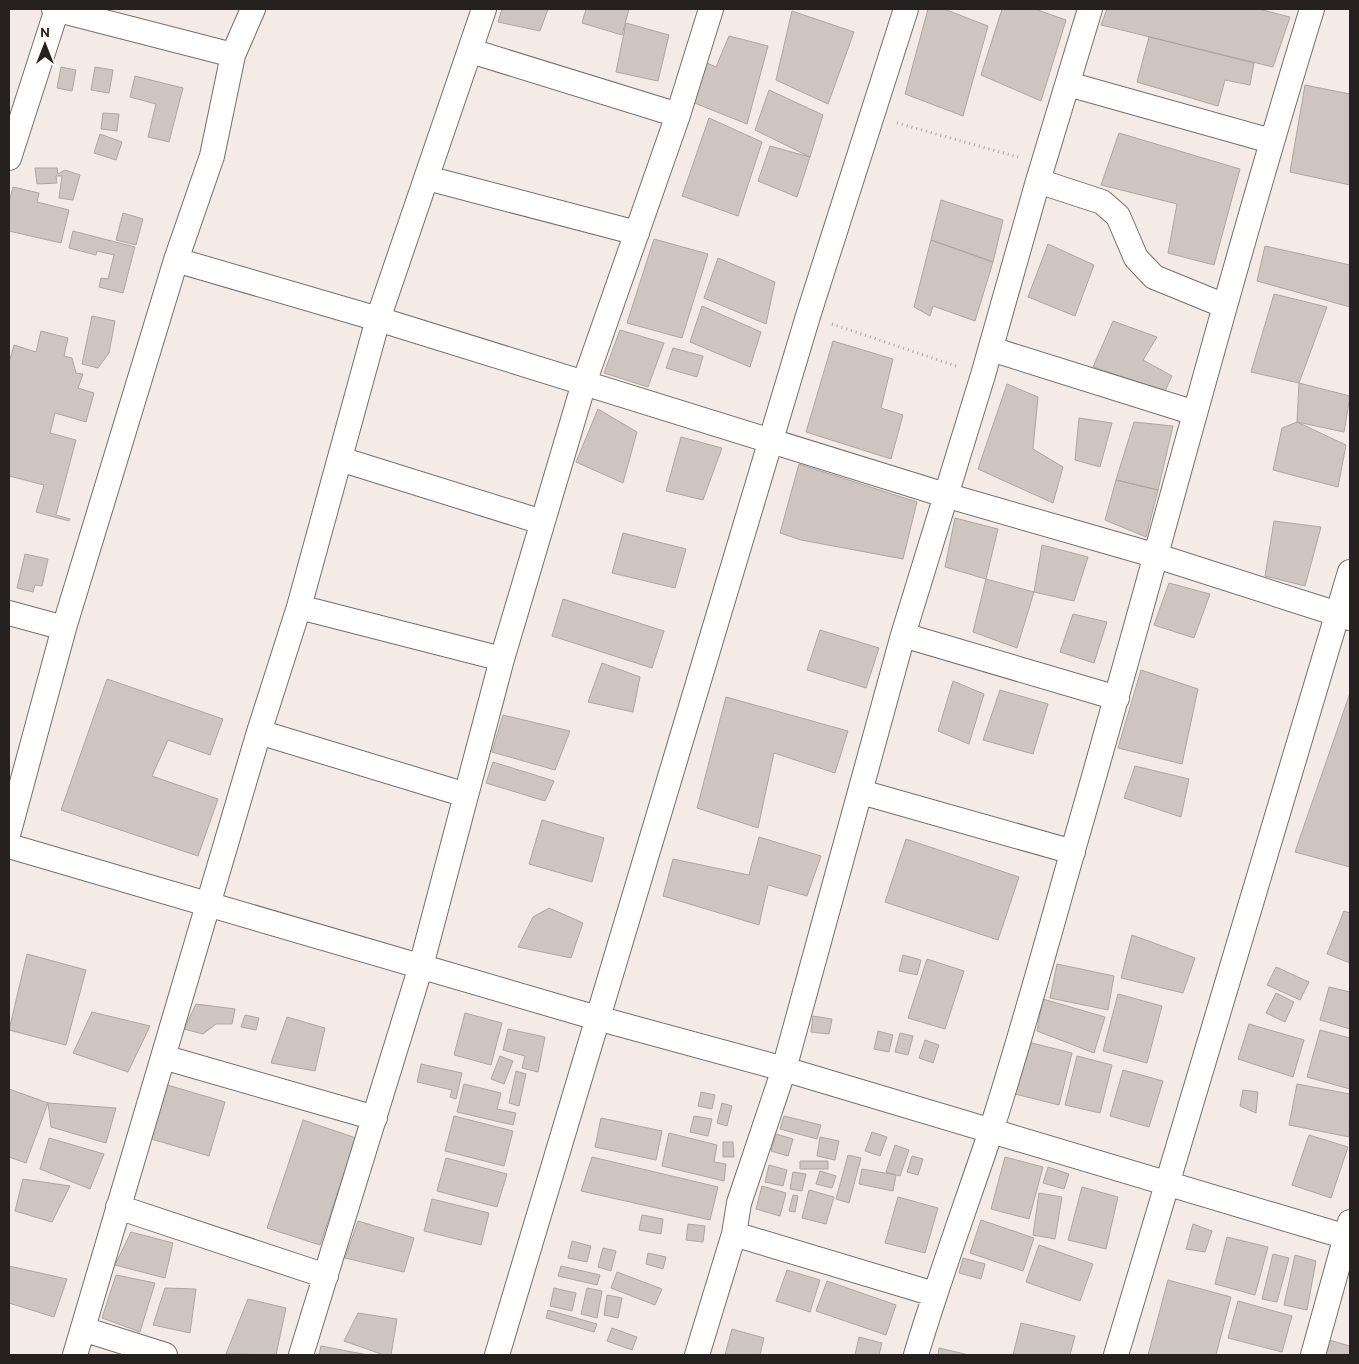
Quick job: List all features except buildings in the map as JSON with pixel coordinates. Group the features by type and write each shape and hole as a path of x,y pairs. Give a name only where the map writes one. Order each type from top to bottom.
{"street":[{"path":"9,158 56,9 233,55"},
{"path":"9,831 64,628 176,260 212,156 233,55 253,9"},
{"path":"75,1355 259,732 299,607 378,319 472,51 484,9"},
{"path":"301,1355 421,966 502,659 584,382 678,115 711,9"},
{"path":"497,1355 596,1018 772,442 808,316 906,9"},
{"path":"698,1355 734,1234 739,1202 784,1069 903,635 945,495 984,375 1040,172 1090,9"},
{"path":"916,1355 934,1294 990,1133 1117,698 1271,141 1312,9"},
{"path":"472,51 678,115"},
{"path":"1068,84 1271,141"},
{"path":"1040,172 1102,202 1118,216 1136,258 1154,277 1225,306"},
{"path":"427,178 636,233"},
{"path":"176,260 378,319 945,495 1157,556 1344,616"},
{"path":"991,349 1195,414"},
{"path":"340,459 542,522"},
{"path":"1116,1355 1166,1184 1344,616 1350,572"},
{"path":"299,607 502,659"},
{"path":"9,613 64,628"},
{"path":"903,635 1117,698"},
{"path":"259,732 466,795"},
{"path":"861,792 1072,852"},
{"path":"9,846 596,1018 784,1069 990,1133 1166,1184 1349,1232 1313,1355"},
{"path":"163,1057 375,1118"},
{"path":"118,1207 326,1276"},
{"path":"734,1234 934,1294"},
{"path":"83,1329 165,1355"}],"path":[{"path":"872,116 1040,172"},
{"path":"808,316 984,375"}]}
